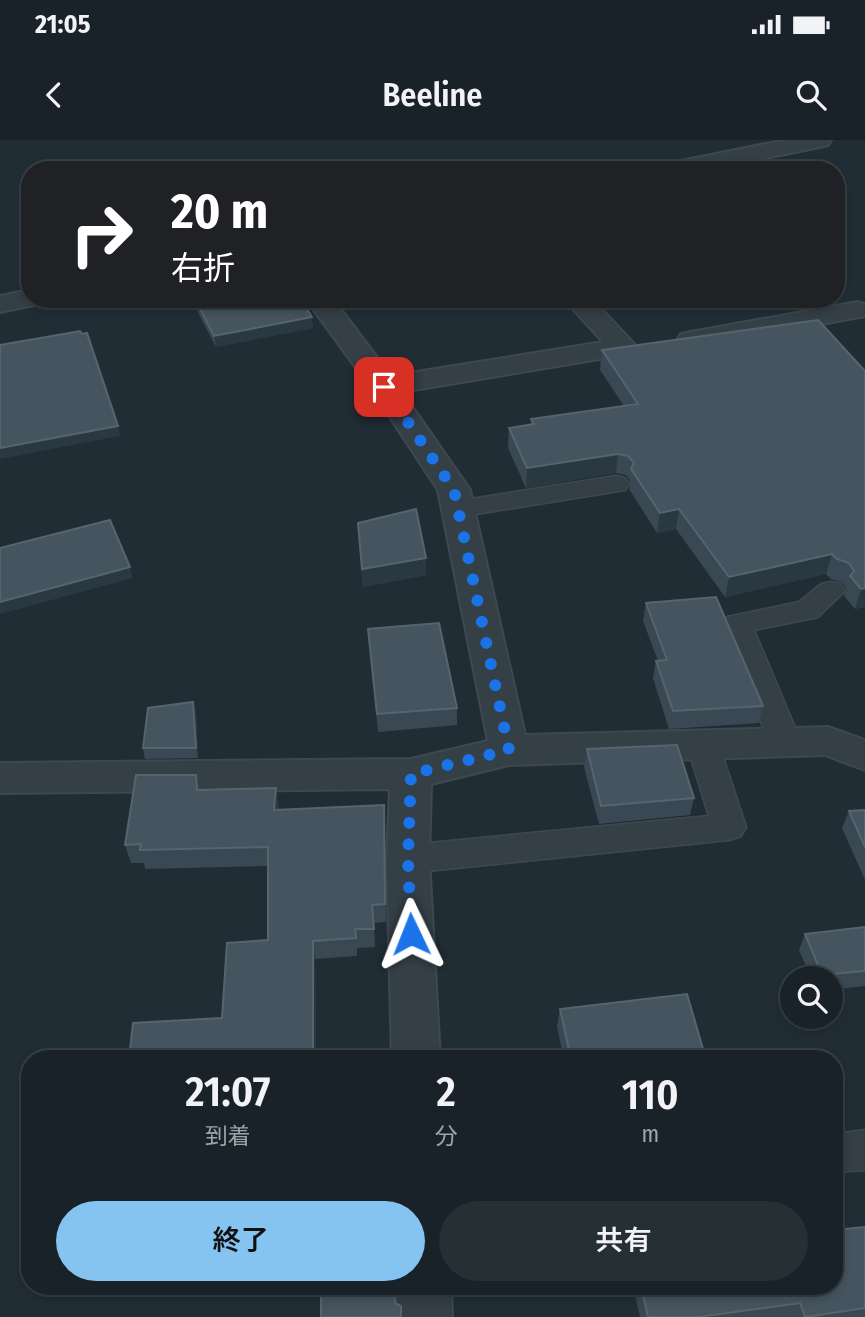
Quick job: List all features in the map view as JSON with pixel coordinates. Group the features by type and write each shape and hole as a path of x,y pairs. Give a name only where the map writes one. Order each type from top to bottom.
{"street":[{"path":"717,161 820,140"},
{"path":"0,304 21,300"},
{"path":"326,308 384,387 454,490 509,750"},
{"path":"590,308 645,346"},
{"path":"384,387 645,346 843,308"},
{"path":"0,778 411,774 509,750 828,741 865,755"},
{"path":"411,774 408,859 416,1050"},
{"path":"424,1295 425,1317"}],"lane":[{"path":"458,509 616,484"},
{"path":"785,743 737,624 808,610 831,591"},
{"path":"408,859 729,827 704,745"},
{"path":"843,1152 865,1150"}],"building":[{"path":"200,308 306,308 312,317 214,336"},
{"path":"818,320 865,371 865,588 861,589 850,576 854,571 849,563 832,554 729,577 679,509 660,513 631,469 634,463 628,456 618,454 527,468 509,428 534,424 531,419 638,404 602,350"},
{"path":"80,331 82,334 87,333 118,426 0,448 0,345"},
{"path":"416,509 426,558 362,569 358,523"},
{"path":"110,520 130,567 0,602 0,548"},
{"path":"716,597 763,706 673,711 656,661 667,660 646,603"},
{"path":"439,623 457,708 377,714 368,629"},
{"path":"193,702 196,748 143,748 148,708"},
{"path":"677,745 694,798 601,806 587,749"},
{"path":"136,775 196,775 197,790 276,788 274,810 384,805 385,904 372,905 374,929 355,929 356,938 313,941 313,1050 130,1050 133,1023 222,1018 227,943 268,940 268,847 140,850 141,844 125,845"},
{"path":"865,810 865,847 849,811"},
{"path":"865,927 865,971 843,973 843,966 818,966 805,934"},
{"path":"687,994 703,1050 569,1050 560,1009"},
{"path":"865,1227 865,1308 805,1317 800,1303 698,1317 648,1317 643,1295 843,1295 843,1229"},
{"path":"321,1295 395,1295 395,1303 401,1306 401,1317 321,1317"}],"route":[{"path":"384,387 454,490 509,750 411,774 408,859 411,934"}]}
